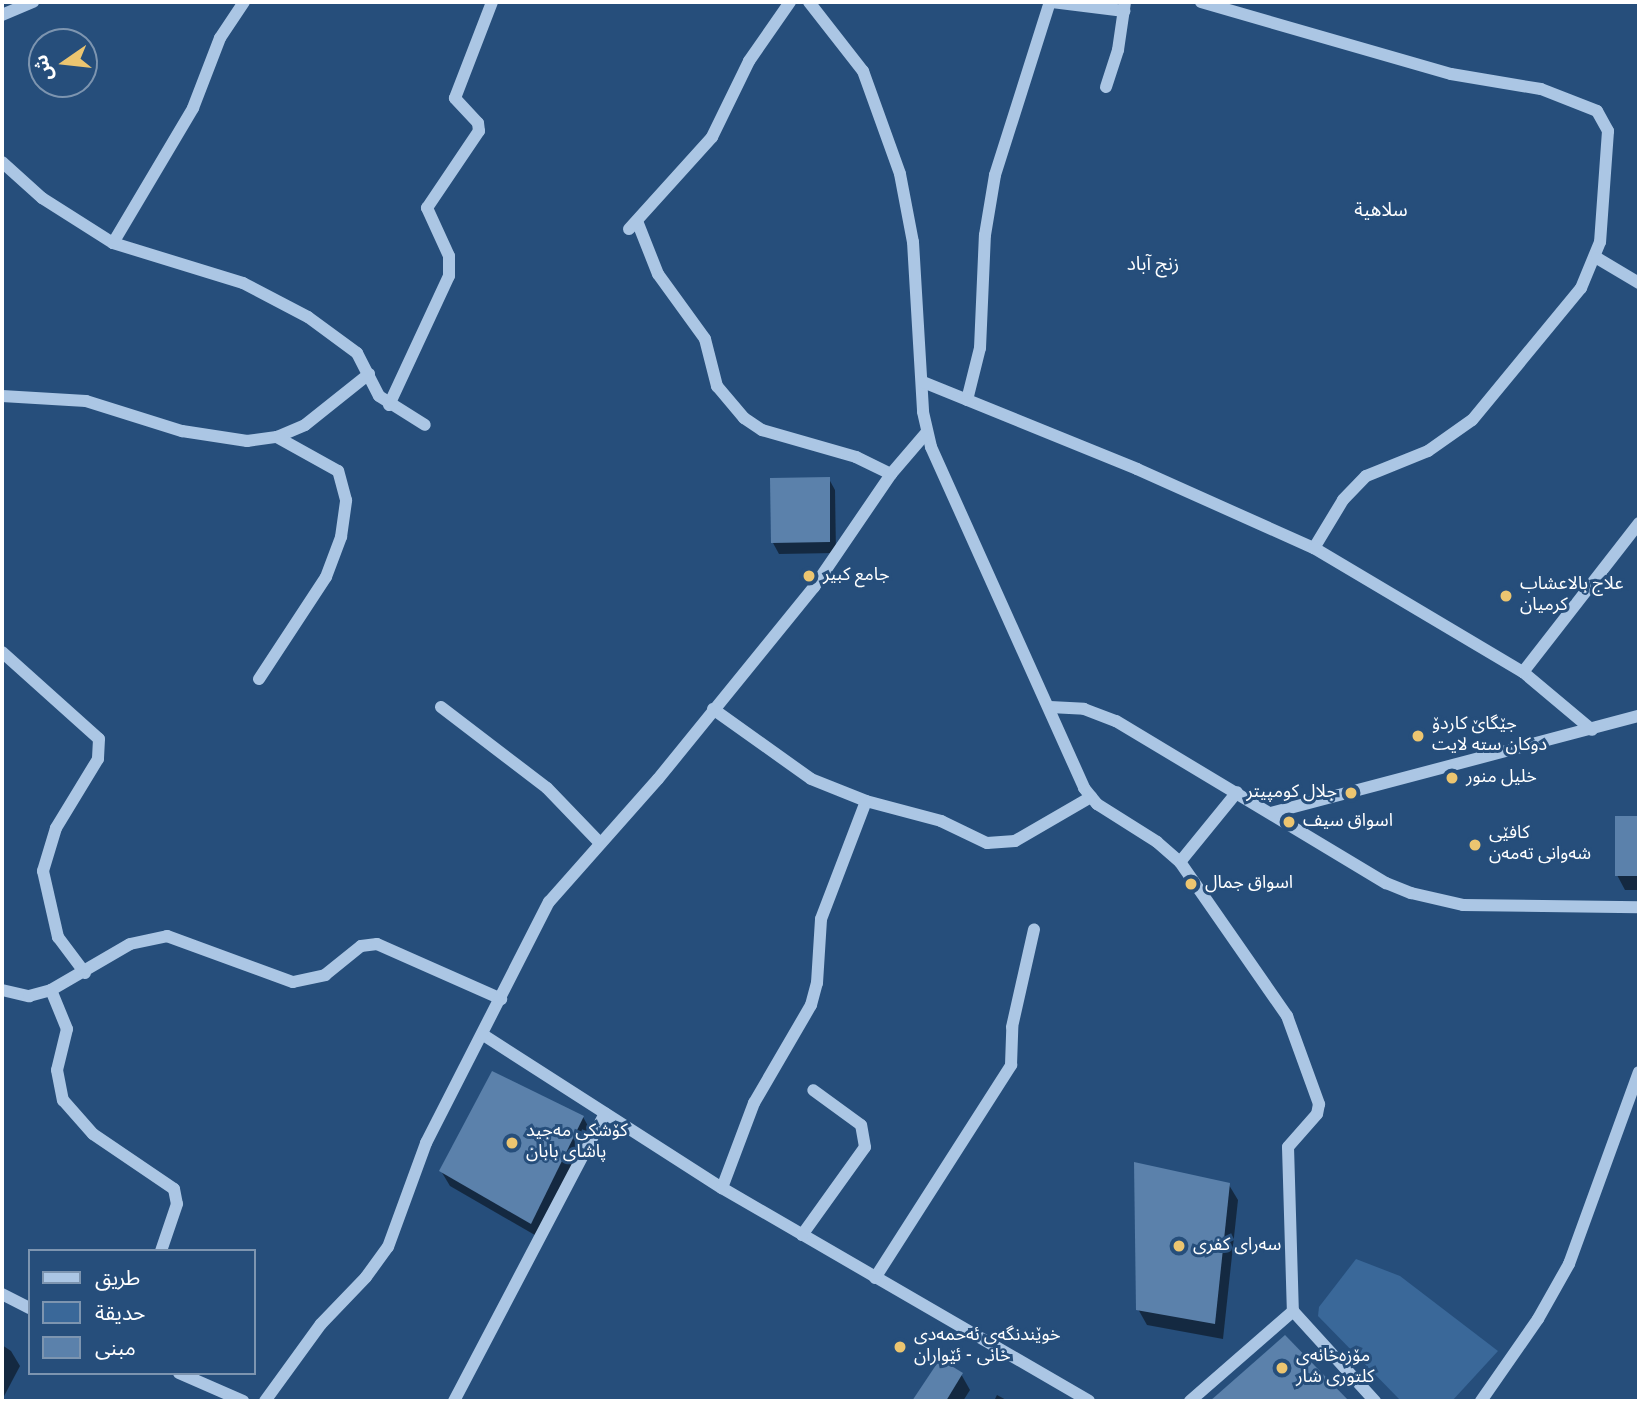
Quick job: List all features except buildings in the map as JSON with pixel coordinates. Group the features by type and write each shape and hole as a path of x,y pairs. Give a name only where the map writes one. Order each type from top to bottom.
{"street":[{"path":"2,15 33,2"},
{"path":"113,243 180,133 220,38 244,2"},
{"path":"389,405 449,276 449,256 428,208 479,131 478,123 455,98 492,2"},
{"path":"790,2 749,61 712,137 633,225 658,274 705,339 717,386 744,418 762,430 856,457 891,474"},
{"path":"809,2 863,71 891,140 913,242 927,432 1091,797 1180,862 1281,1006 1318,1099 1317,1114 1288,1147 1293,1311 1375,1401"},
{"path":"967,400 980,348 985,235 995,175 1051,2 1125,7 1106,87"},
{"path":"1201,2 1451,75 1526,84 1597,111 1606,123 1608,138 1597,258 1581,288 1486,406 1444,443 1366,476 1343,500 1314,548"},
{"path":"2,162 42,198 113,243 209,271 276,299 348,345 389,405 425,425"},
{"path":"1597,258 1639,283"},
{"path":"2,397 86,401 182,431 232,441 277,437 305,425 369,374"},
{"path":"923,382 1314,548 1523,672 1592,730"},
{"path":"265,1401 321,1324 366,1277 388,1247 426,1143 485,1036 549,902 658,779 814,587 891,474 927,432"},
{"path":"259,679 326,577 341,537 345,500 338,471 277,437"},
{"path":"1523,672 1639,523"},
{"path":"2,652 99,739 99,759 56,828 43,871 58,937 85,973"},
{"path":"441,707 547,788 600,843"},
{"path":"1050,707 1084,709 1116,721 1386,883 1436,900 1490,906 1639,907"},
{"path":"713,709 793,769 866,801 916,813 996,844 1023,837 1091,797"},
{"path":"1271,813 1639,716"},
{"path":"1180,862 1237,792"},
{"path":"723,1188 754,1103 811,1005 817,984 821,919 866,801"},
{"path":"875,1278 1011,1065 1015,1009 1034,929"},
{"path":"2,990 29,996 51,989 85,973 130,944 167,936 282,979 304,982 325,975 361,946 377,944 501,999"},
{"path":"51,989 67,1029 57,1070 63,1100 93,1133 174,1189 177,1204 162,1249"},
{"path":"485,1036 723,1188 1088,1401"},
{"path":"1481,1401 1538,1319 1569,1264 1639,1072"},
{"path":"802,1235 865,1147 861,1125 813,1090"},
{"path":"454,1401 605,1113"},
{"path":"2,1294 28,1307"},
{"path":"1190,1401 1293,1311"},
{"path":"184,1375 243,1401"}],"green space":[{"path":"1356,1259 1400,1276 1498,1351 1452,1401 1401,1401 1318,1316 1319,1307"}],"place":[{"name":"جامع كبير","path":"809,576"},
{"name":"علاج بالاعشاب كرميان","path":"1506,596"},
{"name":"جێگاێ کاردۆ دوکان ستە لایت","path":"1418,736"},
{"name":"خلیل منور","path":"1452,778"},
{"name":"جلال کومپیتر","path":"1351,793"},
{"name":"اسواق سيف","path":"1289,822"},
{"name":"کافێی شەوانی تەمەن","path":"1475,845"},
{"name":"اسواق جمال","path":"1191,884"},
{"name":"کۆشکی مەجید پاشای بابان","path":"512,1143"},
{"name":"سەرای کفری","path":"1179,1246"},
{"name":"خوێندنگەی ئەحمەدی خانی - ئێواران","path":"900,1347"},
{"name":"مۆزەخانەی کلتوری شار","path":"1282,1368"}],"district":[{"name":"سلاهية","path":"1381,212"},
{"name":"زنج آباد","path":"1153,266"}]}
